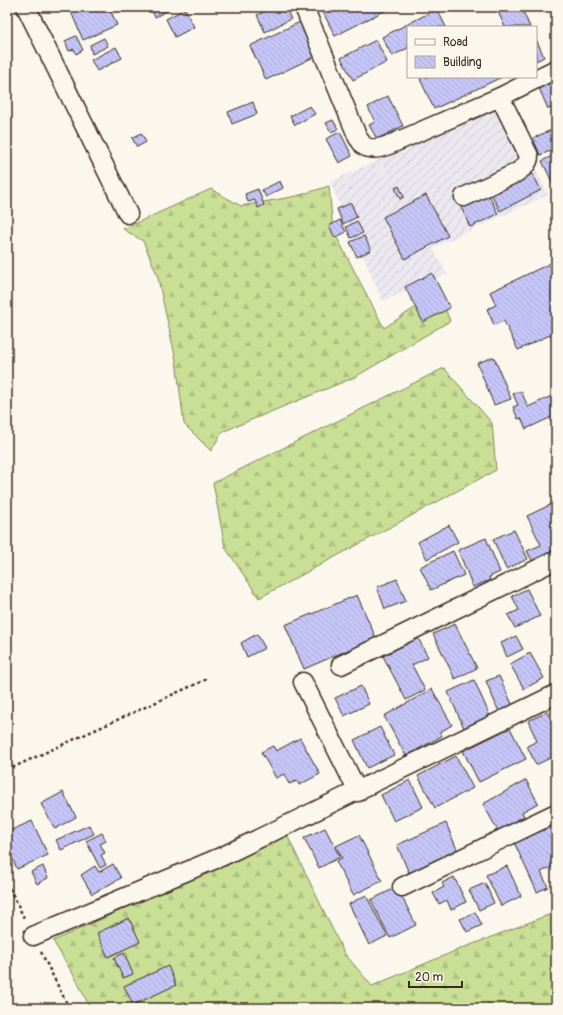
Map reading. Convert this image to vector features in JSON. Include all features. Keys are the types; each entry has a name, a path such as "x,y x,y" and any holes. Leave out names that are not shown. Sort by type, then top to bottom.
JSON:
{"street":[{"path":"26,7 128,214"},
{"path":"304,7 358,138 364,145 371,148 383,147 500,97 556,69"},
{"path":"464,197 516,173 522,169 529,159 529,156 500,97"},
{"path":"341,665 556,560"},
{"path":"303,682 358,792"},
{"path":"33,936 223,856 358,792 556,694"},
{"path":"402,887 556,813"}],"path":[{"path":"7,770 207,680"}],"shaded area":[{"path":"504,103 548,195 432,248 447,274 383,301 330,182"}],"green space":[{"path":"329,186 333,230 384,328 439,292 450,321 355,377 222,432 211,451 184,424 176,360 157,274 143,241 123,229 211,189 241,206 297,196"},
{"path":"444,368 492,423 496,470 259,598 225,547 213,483"},
{"path":"287,835 344,953 372,986 455,951 556,912 556,1008 90,1008 76,979 53,941"}],"building":[{"path":"69,7 109,7 117,25 83,40"},
{"path":"150,7 175,7 155,17"},
{"path":"274,7 285,7 291,19 265,32 257,15"},
{"path":"387,7 388,9 335,36 321,8"},
{"path":"508,7 521,7 530,26 505,26 498,12"},
{"path":"541,7 553,7 544,12"},
{"path":"185,9 194,27 175,37 166,19"},
{"path":"437,9 446,26 407,26 407,48 392,56 382,37"},
{"path":"300,22 316,56 266,80 250,46"},
{"path":"76,36 83,50 76,54 74,49 69,51 65,41"},
{"path":"104,38 108,46 92,54 90,45"},
{"path":"376,40 387,62 353,80 341,58"},
{"path":"537,41 544,57 537,60"},
{"path":"116,47 122,58 97,71 91,60"},
{"path":"422,78 500,78 434,109 420,79"},
{"path":"556,81 556,106 548,109 539,88"},
{"path":"388,96 403,126 377,139 369,125 375,122 368,107"},
{"path":"253,102 257,114 232,124 228,112"},
{"path":"310,106 315,114 295,125 290,116"},
{"path":"333,120 338,129 331,132 326,123"},
{"path":"556,128 556,149 540,155 533,138"},
{"path":"340,132 352,156 339,163 326,139"},
{"path":"141,133 146,142 137,147 132,138"},
{"path":"556,154 556,186 554,186 542,161"},
{"path":"530,169 541,190 500,211 489,189"},
{"path":"280,181 283,188 266,197 262,190"},
{"path":"399,186 404,197 400,199 395,188"},
{"path":"258,189 264,205 258,208 255,200 248,202 245,194"},
{"path":"488,193 498,214 470,227 460,205"},
{"path":"426,195 448,236 405,259 383,217"},
{"path":"351,203 357,217 343,224 337,209"},
{"path":"340,220 346,232 335,238 329,226"},
{"path":"357,221 363,233 351,238 346,227"},
{"path":"364,236 371,250 357,257 350,242"},
{"path":"553,262 556,268 556,332 518,350 504,321 494,325 487,309 496,305 490,292"},
{"path":"432,273 450,308 423,322 405,287"},
{"path":"494,357 511,399 494,405 477,363"},
{"path":"521,391 528,407 556,394 556,415 526,429 521,418 518,419 513,407 518,405 513,394"},
{"path":"554,503 556,506 556,555 535,566 527,551 541,545 527,516"},
{"path":"449,525 458,542 427,559 418,542"},
{"path":"514,530 528,559 506,569 493,539"},
{"path":"486,538 500,572 489,577 490,580 473,587 458,550"},
{"path":"453,551 464,575 431,590 420,567"},
{"path":"397,579 406,601 385,609 377,587"},
{"path":"527,589 540,616 515,628 508,615 519,610 512,596"},
{"path":"357,595 376,638 304,669 285,625"},
{"path":"455,624 477,668 455,679 433,634"},
{"path":"257,634 265,648 247,657 241,643"},
{"path":"516,636 523,649 507,657 501,643"},
{"path":"418,638 428,657 412,665 425,690 406,700 383,656"},
{"path":"530,653 544,678 524,689 510,664"},
{"path":"499,676 513,706 499,712 486,681"},
{"path":"474,680 490,716 464,728 448,692"},
{"path":"361,686 369,704 344,716 335,698"},
{"path":"432,689 452,725 440,732 442,736 406,756 384,716"},
{"path":"547,712 556,730 556,755 536,765 527,746 537,741 528,721"},
{"path":"380,727 394,755 367,768 354,740"},
{"path":"510,728 526,759 479,782 463,751"},
{"path":"300,738 320,774 299,785 297,781 289,784 284,774 276,778 261,752 273,746 276,751"},
{"path":"456,756 473,788 435,808 418,776"},
{"path":"410,780 423,807 394,821 381,795"},
{"path":"526,780 538,803 522,812 524,816 498,831 483,804"},
{"path":"63,792 76,817 55,829 41,804"},
{"path":"32,821 48,855 17,869 7,846 7,832"},
{"path":"551,822 556,834 556,865 541,872 548,887 537,892 513,840"},
{"path":"446,823 458,852 409,873 397,845"},
{"path":"89,825 94,834 61,850 56,840"},
{"path":"325,828 340,857 319,868 304,838"},
{"path":"102,833 106,841 100,844 105,853 101,855 106,865 100,868 86,841"},
{"path":"359,835 382,881 353,895 336,861 342,858 336,846"},
{"path":"113,864 121,878 92,894 81,875 95,866 99,872"},
{"path":"43,866 48,878 37,884 31,872"},
{"path":"507,866 521,896 501,906 486,875"},
{"path":"454,877 466,902 451,910 447,900 439,904 433,893 444,887 442,883"},
{"path":"485,883 494,903 479,910 469,890"},
{"path":"397,887 416,925 390,938 371,900"},
{"path":"366,895 387,936 369,945 349,904"},
{"path":"475,912 482,925 467,932 460,919"},
{"path":"129,918 140,942 108,957 97,933"},
{"path":"124,953 133,974 123,978 114,958"},
{"path":"168,966 176,985 133,1005 124,986"}]}
